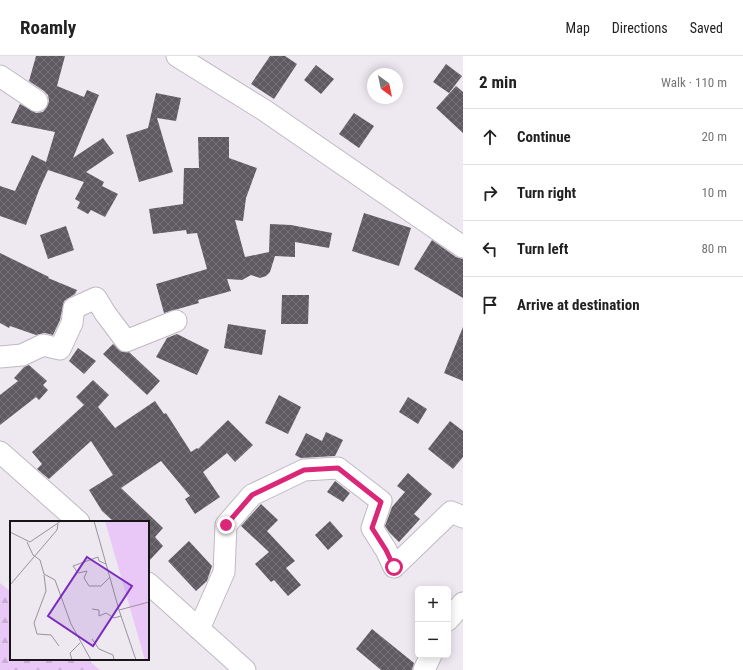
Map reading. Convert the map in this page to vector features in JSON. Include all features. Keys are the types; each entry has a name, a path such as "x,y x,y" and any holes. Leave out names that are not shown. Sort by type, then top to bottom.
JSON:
{"street":[{"path":"177,56 264,110 463,247"},
{"path":"0,76 37,101"},
{"path":"0,357 22,355 43,345 60,349 72,324 74,308 96,298 105,313 126,341 176,320"},
{"path":"0,452 78,521"},
{"path":"199,629 224,572 226,525 252,495 304,470 338,468 381,502 372,528 386,550 394,567 450,512 463,517"},
{"path":"149,584 245,670"},
{"path":"451,617 463,603"},
{"path":"424,670 430,658"}],"green space":[{"path":"0,583 10,591 10,660 88,660 100,670 0,670"}],"building":[{"path":"36,56 65,56 57,86 84,97 87,90 99,95 73,158 103,138 114,153 86,172 104,182 102,186 118,194 105,217 91,210 88,214 77,208 80,202 75,199 84,182 48,170 26,225 0,216 0,186 15,191 32,155 46,162 55,132 11,123 20,104 36,113 43,112 47,107 49,101 48,95 29,81"},
{"path":"270,56 285,56 297,64 274,99 251,84"},
{"path":"446,64 462,76 449,93 433,82"},
{"path":"316,65 334,79 321,94 304,80"},
{"path":"456,86 463,92 463,133 436,108"},
{"path":"156,93 181,98 176,121 157,118 173,172 139,182 126,135 148,128"},
{"path":"354,113 374,126 359,148 339,134"},
{"path":"198,137 229,137 229,158 257,168 246,198 243,221 235,220 245,257 269,252 270,224 291,225 332,233 329,248 295,242 295,257 275,256 270,272 266,276 260,278 251,275 242,280 227,279 231,291 198,300 199,303 164,313 156,284 207,269 197,233 187,234 186,230 153,234 149,209 183,204 184,168 199,168"},
{"path":"364,213 411,228 399,266 352,251"},
{"path":"66,226 74,250 48,259 40,235"},
{"path":"432,240 456,257 463,259 463,298 414,269"},
{"path":"0,253 49,277 48,278 77,290 75,294 64,301 60,320 53,335 45,333 36,335 10,326 9,328 0,323"},
{"path":"282,295 309,295 308,324 281,324"},
{"path":"228,324 266,330 262,355 224,348"},
{"path":"463,327 463,381 444,373"},
{"path":"177,334 209,350 197,375 156,357 167,338"},
{"path":"113,344 122,352 129,352 160,381 147,395 103,354"},
{"path":"78,348 96,361 84,374 69,361"},
{"path":"29,365 47,381 43,385 48,390 39,400 36,397 0,425 0,395 18,381 14,378 24,367"},
{"path":"93,380 109,395 98,407 115,428 155,401 164,414 166,413 191,452 197,448 198,449 228,420 253,445 235,462 227,453 203,472 220,497 195,514 185,499 190,496 161,461 121,488 163,528 155,537 163,546 149,561 149,521 113,521 102,511 89,490 113,475 91,441 49,479 37,469 42,464 32,452 84,405 76,397"},
{"path":"279,395 301,407 288,434 265,423"},
{"path":"408,397 427,409 418,424 399,412"},
{"path":"450,421 463,431 463,457 453,469 428,449"},
{"path":"326,432 343,440 335,456 301,458 295,455 306,433 322,441"},
{"path":"408,473 432,494 414,514 420,519 399,542 385,526 392,507 405,492 397,486"},
{"path":"335,481 350,493 343,502 327,492"},
{"path":"261,504 278,520 267,531 295,561 286,568 301,585 288,596 274,580 271,582 255,564 269,552 241,526"},
{"path":"330,521 343,536 328,550 315,535"},
{"path":"189,541 212,566 207,581 196,591 168,561"},
{"path":"372,629 414,663 412,670 381,670 356,649"}],"route":[{"path":"226,525 252,495 304,470 338,468 381,502 372,528 386,550 394,567"}]}
